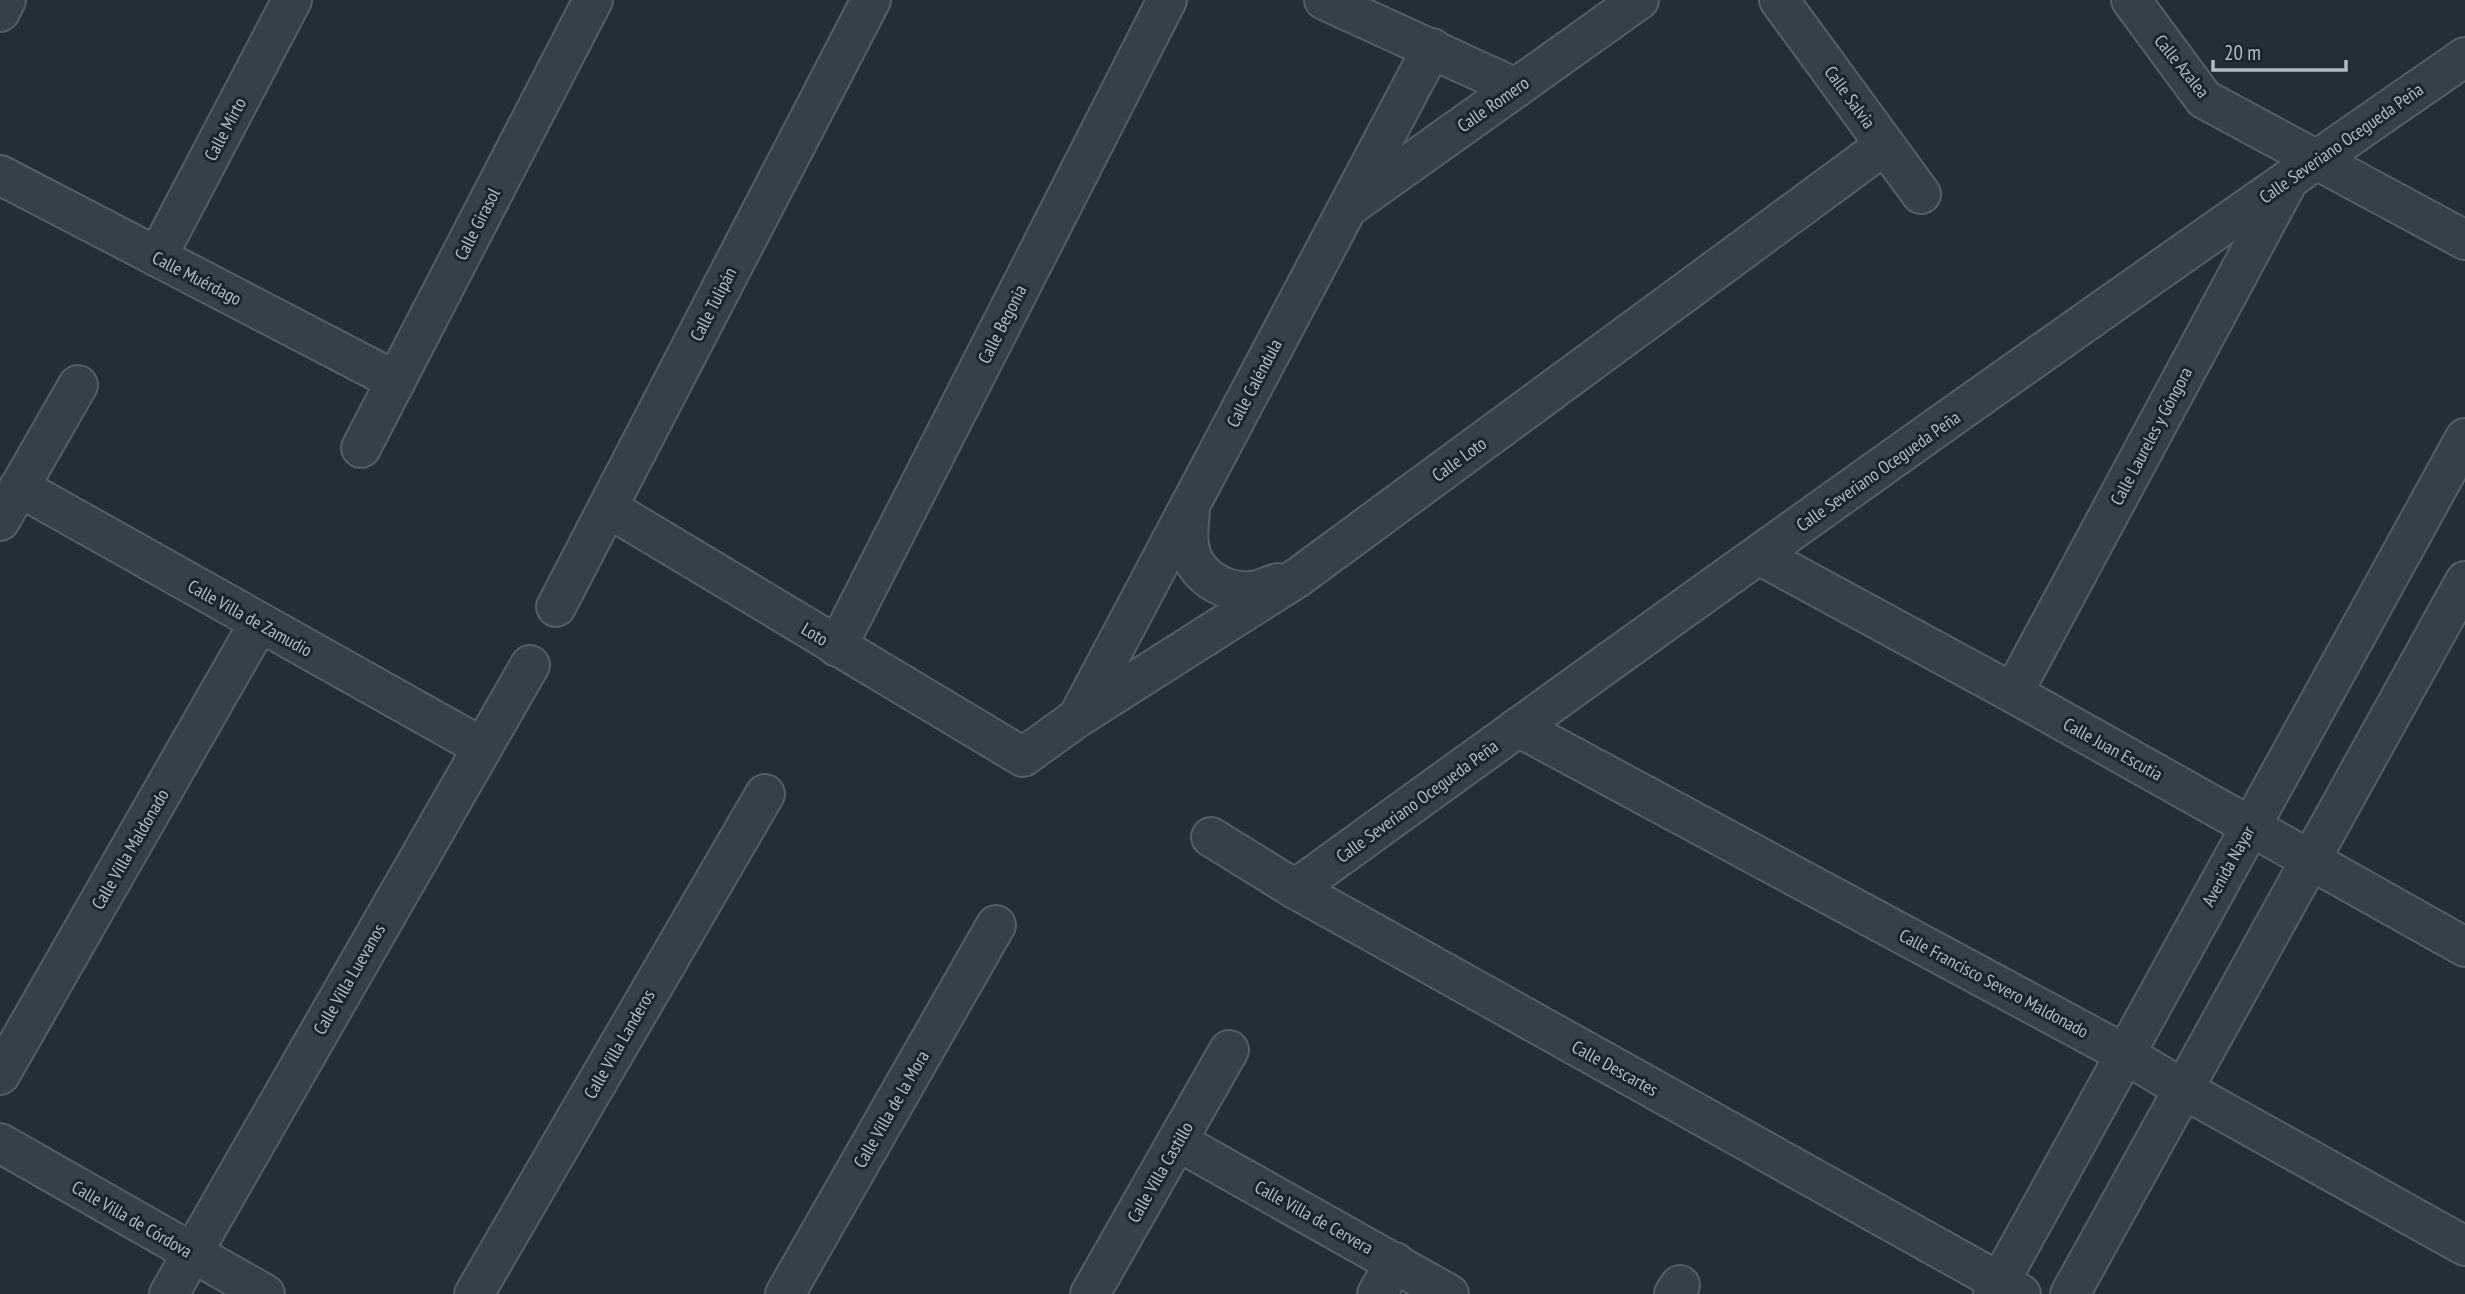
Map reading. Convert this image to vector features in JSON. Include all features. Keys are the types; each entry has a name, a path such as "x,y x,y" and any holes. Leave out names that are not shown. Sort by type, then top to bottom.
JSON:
{"street":[{"path":"0,12 6,0"},
{"name":"Calle Mirto","path":"157,257 292,0"},
{"name":"Calle Girasol","path":"361,448 593,0"},
{"name":"Calle Tulipán","path":"556,607 871,0"},
{"name":"Calle Begonia","path":"837,647 1167,0"},
{"path":"1324,0 1516,88"},
{"name":"Calle Romero","path":"1346,208 1639,0"},
{"name":"Calle Salvia","path":"1779,0 1921,194"},
{"name":"Calle Azalea","path":"2131,0 2204,99 2304,169 2465,240"},
{"name":"Calle Caléndula","path":"1077,718 1432,48"},
{"name":"Calle Severiano Ocegueda Peña","path":"1295,890 1759,555 2465,57"},
{"name":"Calle Loto","path":"1023,757 1077,718 1297,578 1885,145"},
{"name":"Calle Laureles y Góngora","path":"2013,694 2304,169"},
{"name":"Calle Muérdago","path":"0,175 396,381"},
{"path":"0,521 78,384"},
{"name":"Avenida Nayar","path":"2005,1290 2125,1054 2465,438"},
{"name":"Calle Villa de Zamudio","path":"19,487 482,747"},
{"path":"1190,504 1189,544 1192,559 1202,573 1216,584 1236,592 1255,591 1297,578"},
{"name":"Loto","path":"608,508 1023,757"},
{"name":"Calle Juan Escutia","path":"1759,555 2465,947"},
{"path":"2070,1294 2465,581"},
{"name":"Calle Villa Maldonado","path":"0,1075 259,623"},
{"name":"Calle Villa Luevanos","path":"169,1294 530,665"},
{"name":"Calle Francisco Severo Maldonado","path":"1518,727 2125,1054 2465,1246"},
{"name":"Calle Villa Landeros","path":"474,1294 765,794"},
{"name":"Calle Descartes","path":"1211,836 1295,890 2005,1290"},
{"name":"Calle Villa de la Mora","path":"785,1294 996,925"},
{"name":"Calle Villa Castillo","path":"1090,1294 1229,1050"},
{"name":"Calle Villa de Cervera","path":"1177,1141 1386,1278 1449,1294"},
{"name":"Calle Villa de Córdova","path":"0,1143 265,1294"}]}
